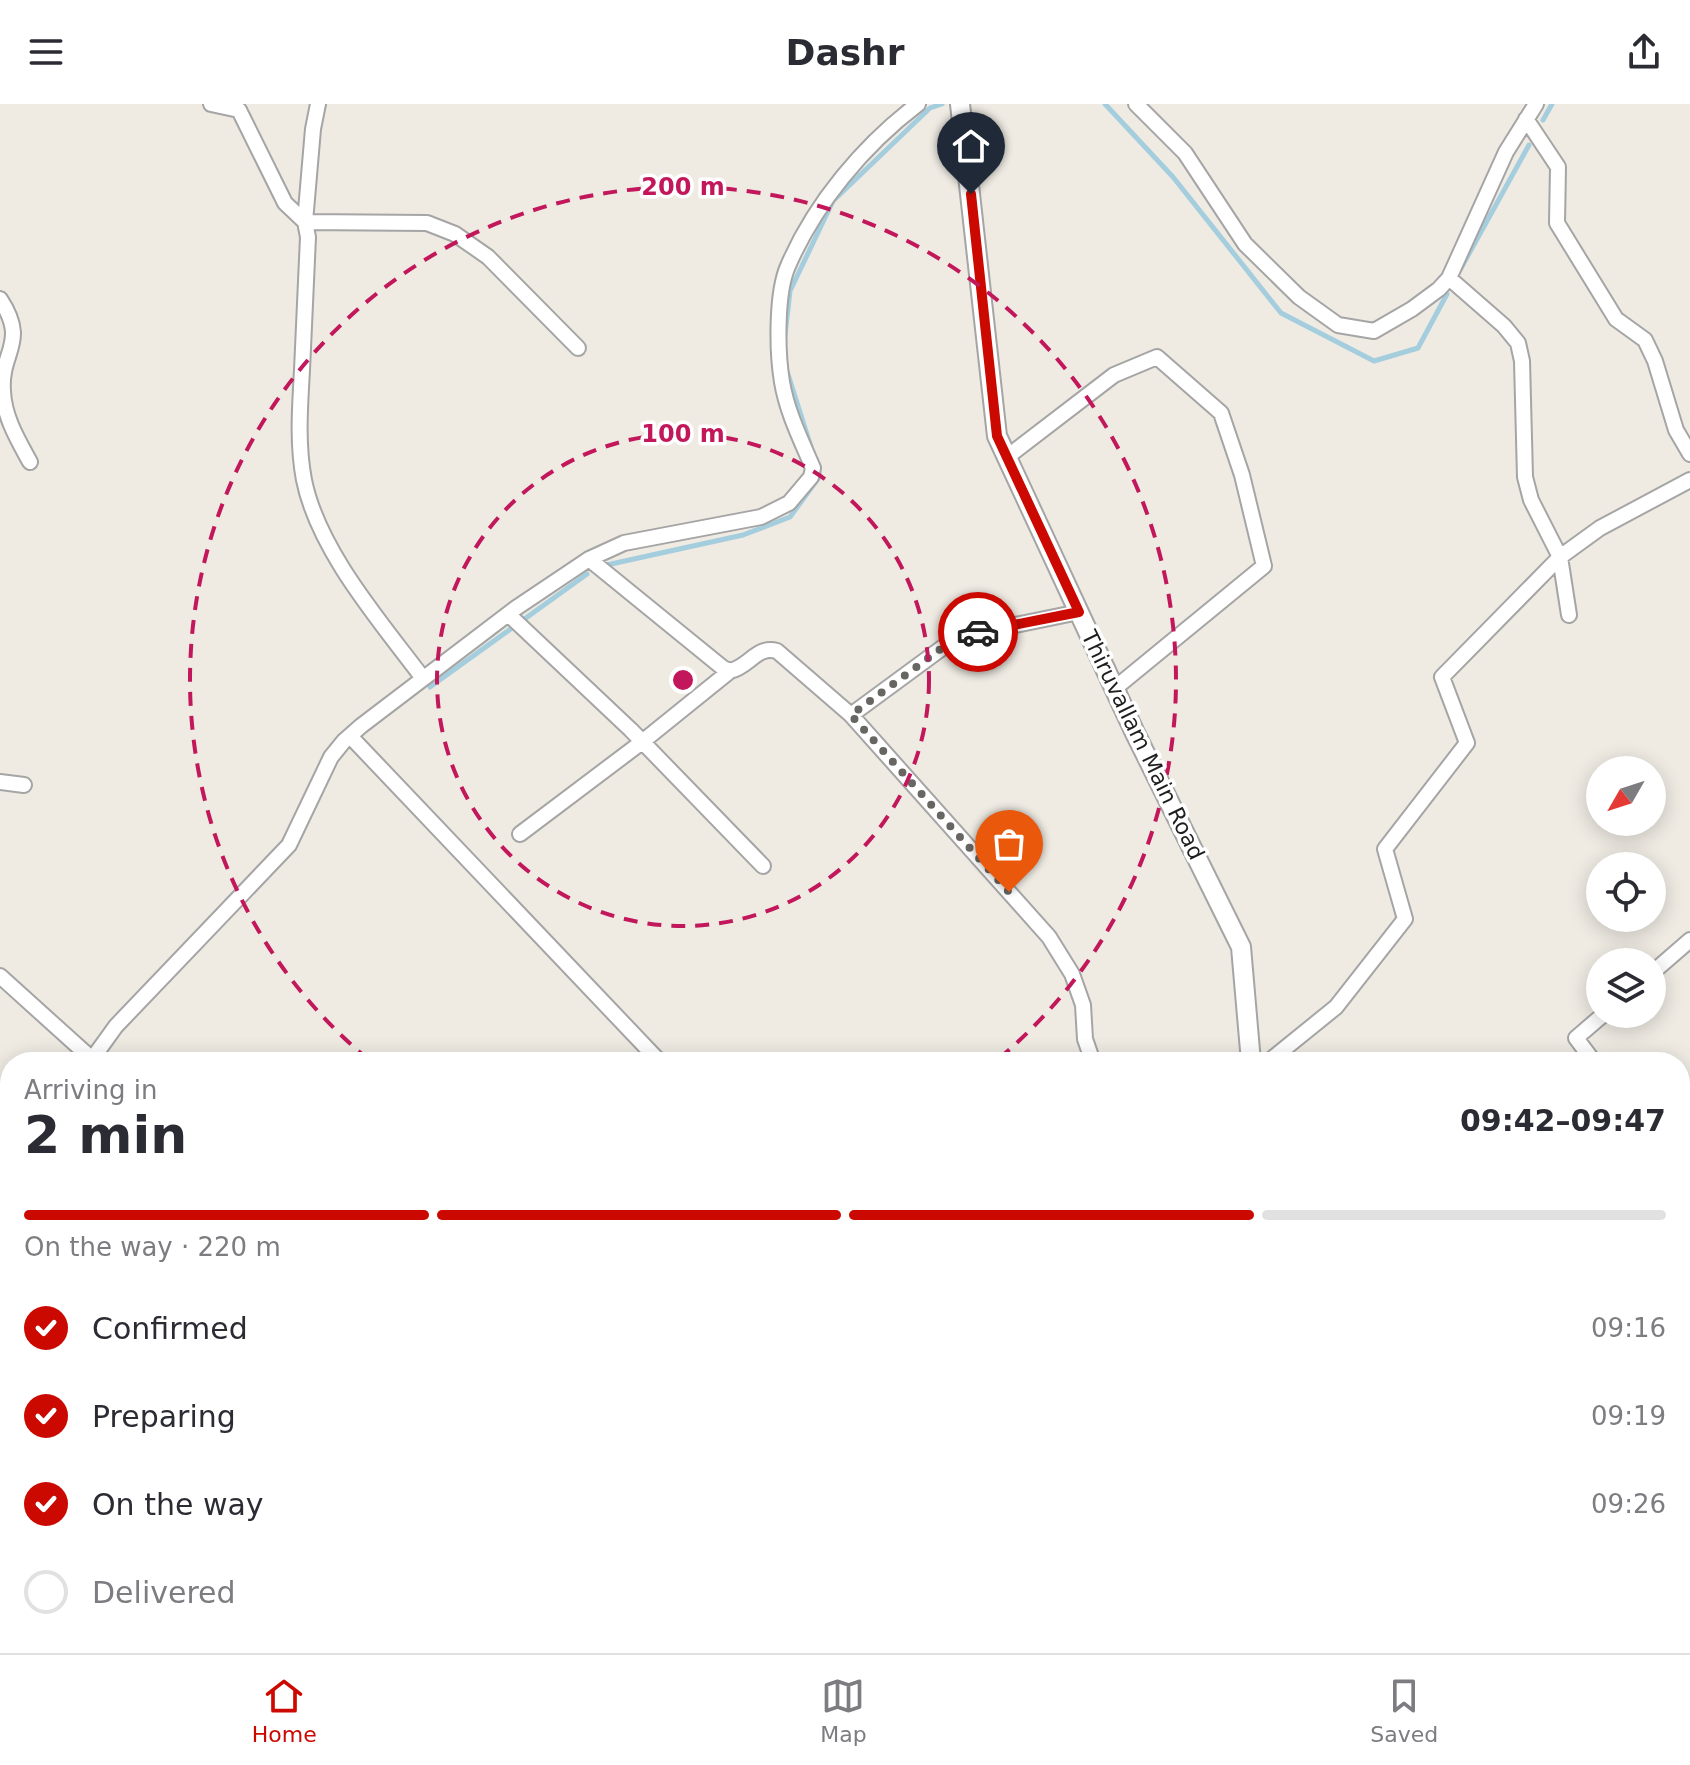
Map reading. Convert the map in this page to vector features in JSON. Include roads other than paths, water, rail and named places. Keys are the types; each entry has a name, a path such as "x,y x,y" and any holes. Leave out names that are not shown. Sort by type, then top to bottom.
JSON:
{"street":[{"path":"211,104 239,110 285,203 305,222 427,223 455,234 488,257 578,348"},
{"path":"318,104 305,222 308,237 299,441 305,482 317,518 336,555 371,610 422,677"},
{"path":"97,1052 116,1026 289,845 331,757 350,736 422,677 589,559 624,543 761,517 789,503 811,477 813,468 789,413 782,383 780,322 787,268 825,200 860,159 918,104"},
{"name":"Thiruvallam Main Road","path":"960,104 997,436 1114,689 1241,947 1250,1052"},
{"path":"1136,104 1185,153 1245,244 1299,297 1338,325 1374,331 1412,309 1449,278 1494,177 1536,104"},
{"path":"1526,119 1558,167 1557,223 1616,319 1645,340 1655,361 1676,430 1690,454"},
{"path":"1449,278 1504,326 1518,343 1522,361 1525,477 1531,500 1560,557 1569,615"},
{"path":"0,299 14,326 12,348 3,377 5,406 12,429 30,462"},
{"path":"1007,457 1114,375 1157,357 1221,413 1242,475 1264,566 1114,689"},
{"path":"1280,1052 1336,1007 1405,919 1385,849 1467,743 1442,677 1560,557 1600,528 1690,480"},
{"path":"589,559 730,671"},
{"path":"851,715 957,637 1079,612"},
{"path":"508,614 642,742 763,866"},
{"path":"520,834 730,671 738,669 760,651 769,648 777,651 851,715 1049,937 1072,974 1083,1005 1085,1039 1090,1052"},
{"path":"350,736 650,1052"},
{"path":"0,782 24,785"},
{"path":"1666,961 1690,940"},
{"path":"0,976 82,1052"},
{"path":"1586,1052 1576,1038 1588,1028"}],"waterway":[{"path":"785,335 790,291 833,201 930,108 942,104"},
{"path":"1105,104 1173,177 1281,313 1374,361 1418,348 1447,294"},
{"path":"1543,120 1552,104"},
{"path":"1460,270 1529,145"},
{"path":"786,368 811,447"},
{"path":"602,566 743,535 790,517 820,476 817,468"},
{"path":"430,687 587,574"}]}
